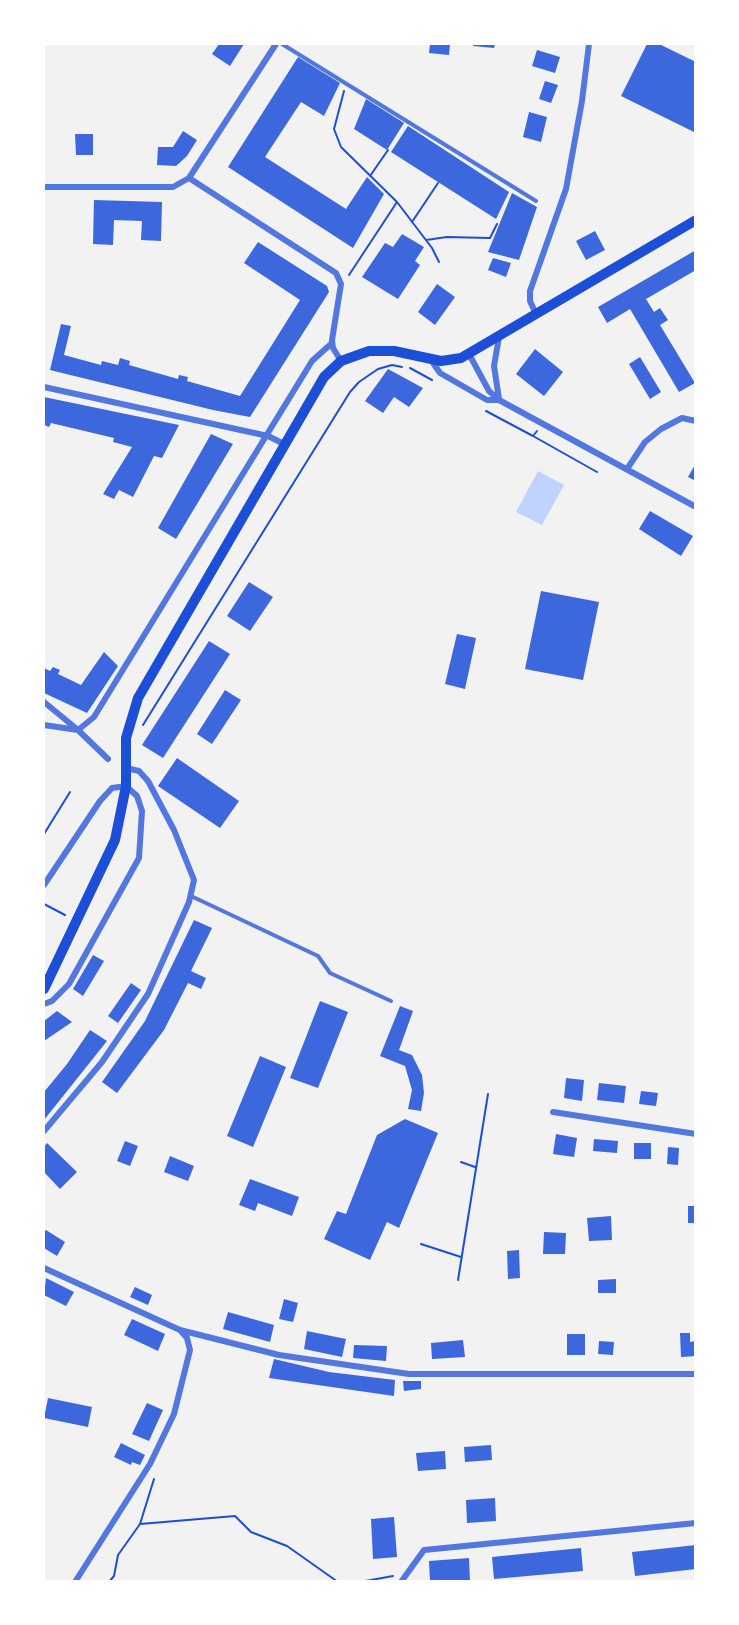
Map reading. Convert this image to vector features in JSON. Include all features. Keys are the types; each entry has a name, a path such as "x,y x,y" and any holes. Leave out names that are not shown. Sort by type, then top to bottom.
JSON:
{"main road":[{"path":"44,989 115,840 126,786 126,738 138,698 324,377 341,361 359,354 381,350 407,353 430,360 452,360 469,354 696,220"}],"street":[{"path":"44,187 173,187 189,178 276,44"},
{"path":"537,315 530,301 530,291 561,207 582,101 589,44"},
{"path":"189,178 336,273 341,284 332,343 341,361"},
{"path":"499,337 494,366 499,400"},
{"path":"44,725 78,730 94,717 312,361 332,343"},
{"path":"469,354 489,391 499,400 696,507"},
{"path":"430,360 447,377 487,400 499,400"},
{"path":"44,387 268,436 284,444"},
{"path":"627,469 645,442 661,429 682,418 696,421"},
{"path":"44,702 108,759"},
{"path":"44,1131 102,1062 148,994 191,896 194,880 158,799 139,771 126,768"},
{"path":"44,885 100,801 112,788 126,786 141,802 139,858 69,984 52,1001 44,1004"},
{"path":"554,1112 696,1134"},
{"path":"44,1268 180,1330 279,1355 409,1374 696,1374"},
{"path":"75,1581 150,1464 174,1414 190,1350 187,1338 180,1330"},
{"path":"401,1581 424,1550 696,1523"}],"lane":[{"path":"282,44 536,201"},
{"path":"191,896 318,956 330,973 391,1001"}],"path":[{"path":"346,82 334,129 341,147 397,202 426,240 439,262"},
{"path":"370,176 388,150"},
{"path":"412,222 438,183"},
{"path":"353,269 397,202"},
{"path":"426,240 447,237 490,238 497,224"},
{"path":"143,726 354,387 378,369 392,365 410,368 441,386"},
{"path":"482,408 597,472"},
{"path":"533,436 541,423"},
{"path":"44,834 70,792"},
{"path":"44,904 63,914"},
{"path":"458,1280 488,1095"},
{"path":"461,1162 476,1168"},
{"path":"420,1244 462,1257"},
{"path":"109,1581 114,1576 118,1555 140,1524 157,1469"},
{"path":"140,1524 235,1516 251,1532 287,1546 338,1581"},
{"path":"360,1581 407,1574"},
{"path":"172,1581 178,1581"}],"water":[{"path":"538,471 564,485 542,525 516,512"}],"building":[{"path":"219,44 244,44 230,66 212,54"},
{"path":"430,44 450,44 449,55 429,53"},
{"path":"473,44 495,44 494,48 473,46"},
{"path":"647,44 659,44 696,62 696,133 621,96"},
{"path":"537,50 560,57 555,73 532,66"},
{"path":"298,57 340,83 324,116 301,102 265,157 346,209 367,177 384,194 353,248 228,167"},
{"path":"545,81 558,85 551,103 539,99"},
{"path":"366,99 404,123 387,150 354,129"},
{"path":"529,112 547,117 541,142 523,137"},
{"path":"408,126 509,192 496,219 391,152"},
{"path":"183,131 197,140 187,156 176,166 157,165 158,147 173,147"},
{"path":"75,134 93,134 93,155 76,155"},
{"path":"512,193 537,207 519,260 488,252"},
{"path":"94,200 162,202 161,241 141,240 142,221 114,220 113,245 93,244"},
{"path":"595,231 605,250 586,260 576,241"},
{"path":"402,234 424,247 415,261 420,265 398,299 362,277 385,243 393,247"},
{"path":"258,242 327,286 329,292 250,417 50,370 61,324 71,326 64,355 101,365 102,361 118,365 120,358 130,361 129,365 178,379 179,375 188,377 187,381 240,396 300,300 244,263"},
{"path":"696,250 696,270 646,299 654,312 660,308 668,320 660,325 695,383 679,392 630,309 607,323 598,307"},
{"path":"493,258 511,263 506,277 488,270"},
{"path":"437,284 455,297 435,325 418,312"},
{"path":"535,349 563,372 544,396 516,374"},
{"path":"640,357 661,392 650,399 629,364"},
{"path":"388,369 423,388 409,407 394,397 383,413 365,401"},
{"path":"44,397 179,425 162,458 154,456 133,497 119,490 114,499 103,494 132,447 113,442 114,438 51,423 49,427 44,425"},
{"path":"211,434 233,444 176,539 158,528"},
{"path":"696,463 696,481 688,477"},
{"path":"650,511 693,536 681,556 639,529"},
{"path":"249,582 273,597 250,631 227,616"},
{"path":"541,591 599,602 583,680 525,669"},
{"path":"457,634 476,638 465,689 445,684"},
{"path":"209,641 230,654 163,758 142,745"},
{"path":"104,652 118,666 87,713 44,693 44,668 50,671 53,667 60,670 58,674 81,685"},
{"path":"225,690 241,700 212,744 197,734"},
{"path":"177,758 239,801 220,828 158,786"},
{"path":"194,920 212,928 191,971 206,978 201,989 188,983 164,1030 117,1093 102,1082 145,1021"},
{"path":"93,955 104,961 83,996 73,989"},
{"path":"131,983 141,990 118,1023 108,1016"},
{"path":"320,1001 348,1012 318,1088 290,1078"},
{"path":"400,1006 413,1011 399,1050 412,1055 422,1075 424,1093 421,1111 408,1109 412,1090 405,1066 380,1056"},
{"path":"57,1011 72,1022 44,1041 44,1021"},
{"path":"90,1030 107,1041 44,1120 44,1092"},
{"path":"260,1056 286,1067 253,1147 227,1136"},
{"path":"566,1078 584,1080 582,1101 564,1098"},
{"path":"599,1083 626,1086 624,1103 597,1100"},
{"path":"641,1091 658,1093 656,1106 639,1104"},
{"path":"405,1119 438,1133 399,1228 387,1222 370,1260 324,1239 337,1211 346,1214 377,1135"},
{"path":"556,1134 577,1138 574,1157 553,1154"},
{"path":"594,1139 618,1141 617,1153 593,1151"},
{"path":"125,1141 138,1146 130,1166 117,1161"},
{"path":"47,1143 77,1172 60,1189 44,1172 44,1147"},
{"path":"634,1143 651,1143 651,1159 634,1159"},
{"path":"668,1147 679,1148 678,1165 667,1164"},
{"path":"170,1156 194,1166 188,1181 164,1172"},
{"path":"250,1179 299,1197 292,1216 258,1203 255,1211 239,1205"},
{"path":"688,1206 696,1206 696,1223 688,1223"},
{"path":"611,1216 612,1240 589,1241 587,1218"},
{"path":"46,1230 65,1242 57,1256 44,1248"},
{"path":"544,1232 566,1233 565,1254 543,1254"},
{"path":"519,1250 520,1278 508,1279 507,1251"},
{"path":"46,1278 74,1292 66,1306 44,1295"},
{"path":"616,1279 616,1293 598,1293 598,1280"},
{"path":"135,1287 152,1295 148,1305 130,1297"},
{"path":"284,1299 298,1303 293,1322 279,1319"},
{"path":"228,1312 274,1325 270,1342 223,1329"},
{"path":"132,1319 165,1334 158,1351 124,1335"},
{"path":"307,1331 346,1339 342,1357 304,1349"},
{"path":"680,1333 690,1333 690,1342 696,1341 696,1356 681,1357"},
{"path":"567,1334 585,1334 585,1355 567,1355"},
{"path":"463,1340 465,1357 432,1359 431,1343"},
{"path":"599,1341 614,1342 613,1355 598,1354"},
{"path":"354,1345 387,1346 386,1361 353,1358"},
{"path":"274,1359 329,1372 395,1380 394,1396 269,1378"},
{"path":"403,1381 421,1381 421,1389 404,1391"},
{"path":"48,1398 92,1407 88,1427 44,1418"},
{"path":"147,1403 163,1410 149,1441 132,1434"},
{"path":"121,1443 145,1455 140,1465 132,1462 131,1465 114,1457"},
{"path":"491,1445 492,1460 465,1462 464,1447"},
{"path":"445,1451 446,1469 418,1471 416,1453"},
{"path":"495,1498 496,1521 467,1523 466,1500"},
{"path":"394,1517 397,1557 373,1559 371,1519"},
{"path":"696,1545 696,1569 635,1576 632,1552"},
{"path":"581,1548 583,1571 494,1579 492,1557"},
{"path":"469,1558 470,1581 430,1581 429,1561"}]}
